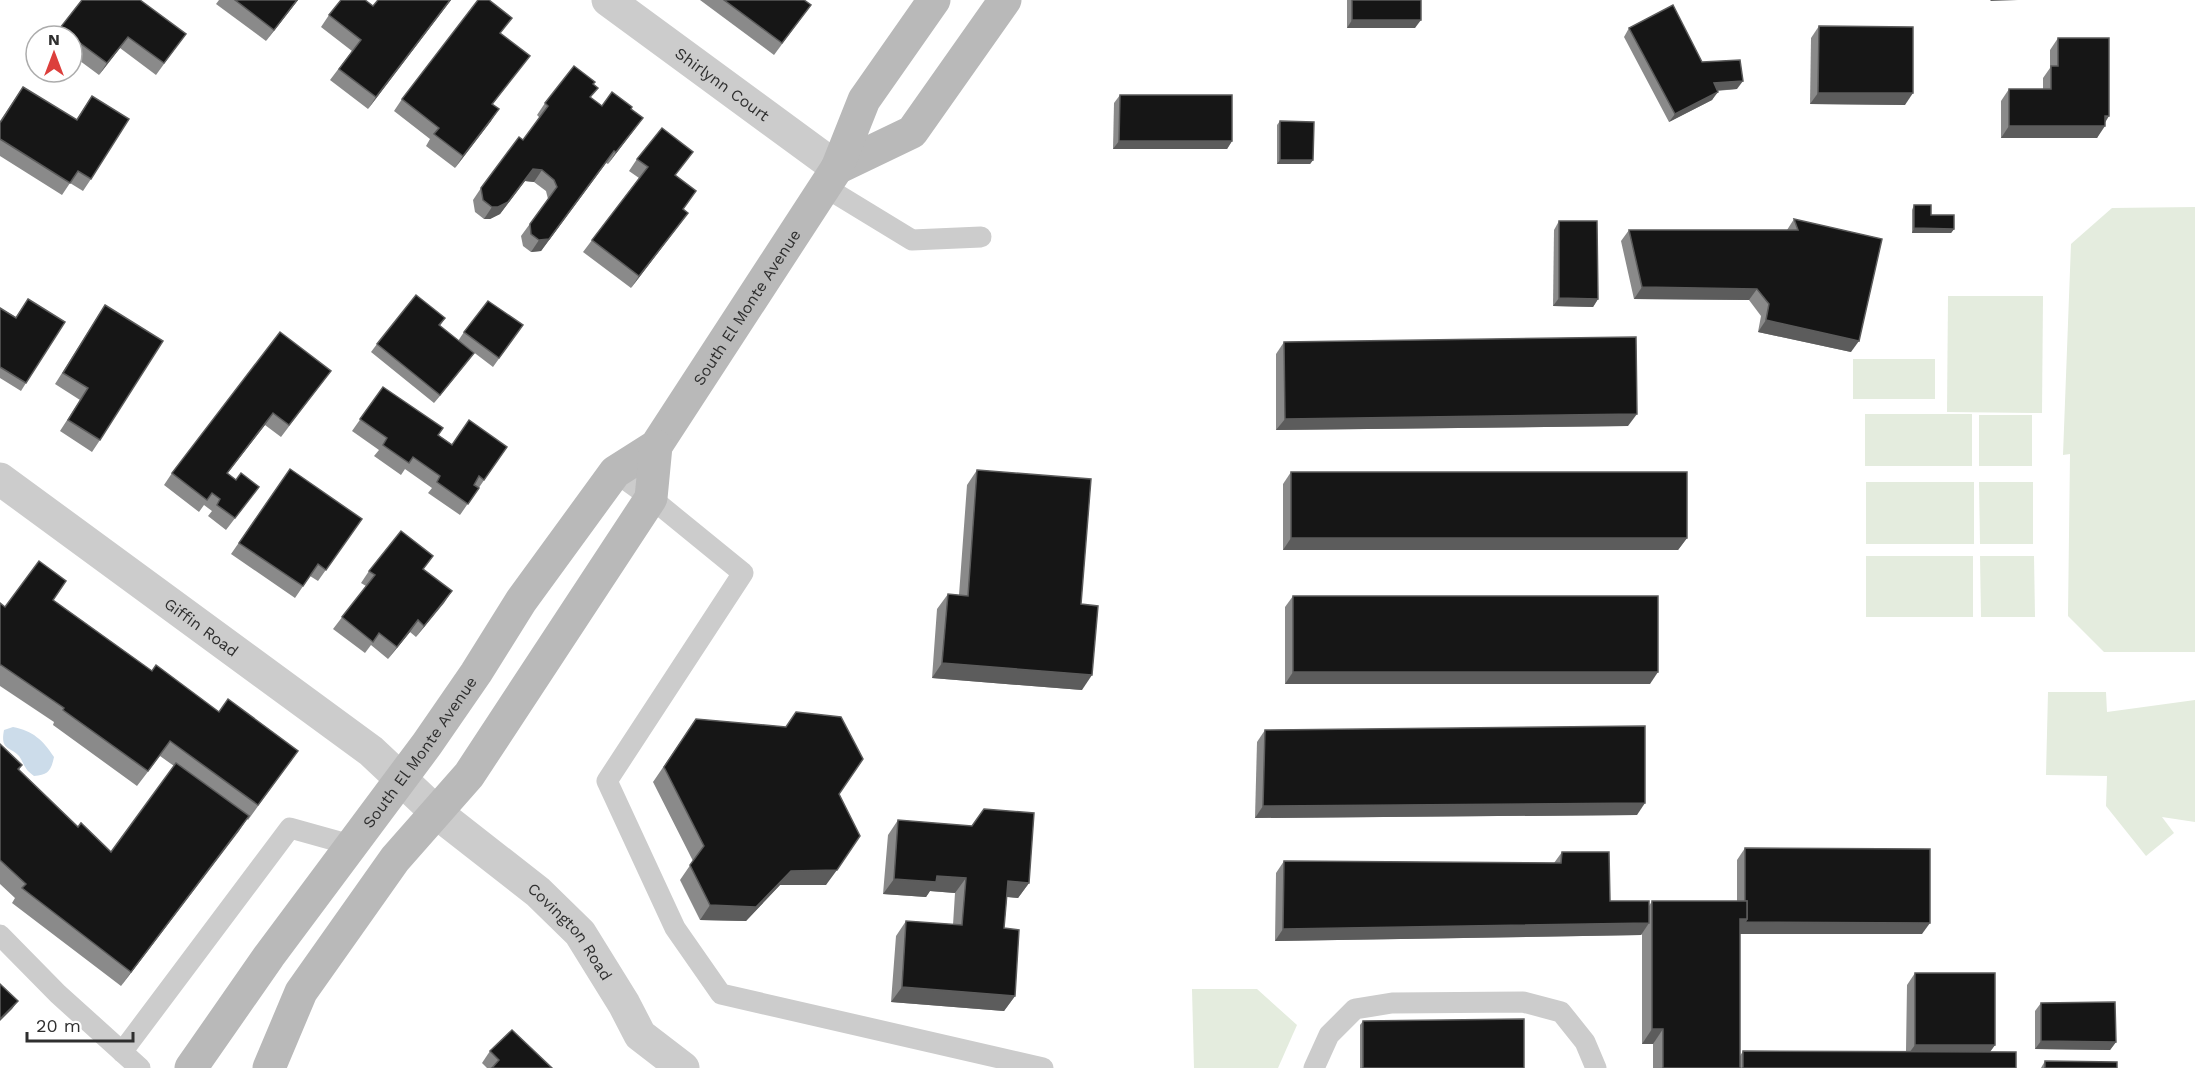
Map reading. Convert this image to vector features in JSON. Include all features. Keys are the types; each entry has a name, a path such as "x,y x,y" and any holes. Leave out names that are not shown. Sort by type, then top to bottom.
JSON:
{"main road":[{"name":"South El Monte Avenue","path":"190,1068 269,956 400,780 476,673 521,602 615,472 656,446 831,177 864,100 934,0"},
{"path":"831,177 912,132 1005,0"},
{"name":"South El Monte Avenue","path":"269,1068 301,992 394,860 469,775 651,498 656,446"}],"street":[{"name":"Shirlynn Court","path":"608,0 831,177"},
{"name":"Giffin Road","path":"0,479 370,751 437,813"},
{"name":"Covington Road","path":"437,813 538,892 580,933 624,1004 640,1035 684,1068"},
{"path":"640,1035 642,1068"}],"lane":[{"path":"831,177 912,240 981,237"},
{"path":"615,472 651,498 743,573 607,781 675,928 721,994 1043,1068"},
{"path":"122,1052 290,828 351,845"},
{"path":"0,935 58,994 140,1068"},
{"path":"1314,1068 1329,1035 1355,1009 1392,1003 1523,1002 1561,1012 1585,1042 1596,1068"}],"shaded area":[{"path":"2195,207 2195,652 2104,652 2068,616 2070,454 2063,455 2071,244 2112,208"},
{"path":"1948,296 2043,296 2042,413 1947,412"},
{"path":"1853,359 1935,359 1935,399 1853,399"},
{"path":"1865,414 1972,414 1972,466 1865,466"},
{"path":"1979,415 2032,415 2032,466 1979,466"},
{"path":"1866,482 1974,482 1974,544 1866,544"},
{"path":"1979,482 2033,482 2033,544 1980,544"},
{"path":"1866,556 1973,556 1973,617 1866,617"},
{"path":"1980,556 2034,556 2035,617 1981,617"},
{"path":"2048,692 2106,692 2107,712 2195,700 2195,822 2162,817 2174,833 2146,856 2106,806 2107,776 2046,775"},
{"path":"1192,989 1257,989 1297,1025 1278,1068 1194,1068"}],"water":[{"path":"13,727 32,734 50,751 54,757 52,766 46,773 34,776 26,769 19,756 5,745 4,730"}],"building":[{"path":"82,0 140,0 186,34 164,63 128,37 107,63 84,46 84,24 63,24"},
{"path":"235,0 297,0 274,30"},
{"path":"341,0 365,0 373,6 378,0 450,0 376,97 339,69 361,40 329,15"},
{"path":"478,0 489,0 512,18 500,33 530,56 492,104 499,109 463,156 434,134 439,128 402,99"},
{"path":"724,0 804,0 811,5 782,43"},
{"path":"1352,0 1421,0 1421,20 1352,20"},
{"path":"1673,5 1702,62 1740,60 1743,81 1714,83 1718,92 1675,114 1629,28"},
{"path":"1819,26 1913,27 1913,93 1818,93"},
{"path":"2058,38 2109,38 2109,116 2105,116 2105,126 2009,126 2009,89 2051,89 2051,66 2058,66"},
{"path":"574,66 595,82 593,84 598,88 590,97 602,106 612,92 643,118 616,152 614,151 549,239 539,240 531,234 530,224 557,187 554,180 542,170 533,169 508,202 498,207 492,207 483,200 481,188 519,137 523,140 548,106 545,103"},
{"path":"23,87 77,120 92,96 129,119 91,179 78,171 70,183 0,139 0,123"},
{"path":"1120,95 1232,95 1232,141 1119,141"},
{"path":"1280,121 1314,122 1313,160 1280,160"},
{"path":"662,128 693,152 675,175 696,191 683,209 688,213 639,276 592,240 648,167 637,159"},
{"path":"1914,205 1931,205 1931,215 1954,215 1954,229 1914,228"},
{"path":"1794,219 1882,239 1859,341 1766,320 1769,304 1757,289 1642,287 1629,230 1798,230"},
{"path":"1559,221 1597,221 1598,299 1559,298"},
{"path":"416,295 445,318 439,325 474,353 440,395 377,344"},
{"path":"28,299 65,322 26,383 0,367 0,308 16,318"},
{"path":"488,301 523,325 499,358 464,332"},
{"path":"105,305 163,341 100,440 68,420 88,388 63,373"},
{"path":"280,332 331,371 289,425 273,413 227,473 236,480 241,473 259,487 235,518 217,505 220,499 212,493 207,500 172,473"},
{"path":"1636,337 1637,414 1285,419 1284,342"},
{"path":"383,387 443,428 438,435 452,445 469,420 507,447 484,480 479,476 474,485 479,488 468,504 437,482 440,476 413,457 409,463 383,445 387,438 360,419"},
{"path":"290,469 362,519 326,570 318,564 303,586 239,543"},
{"path":"977,470 1091,479 1081,604 1098,606 1092,675 942,663 948,594 968,596"},
{"path":"1291,472 1687,472 1687,538 1291,538"},
{"path":"401,531 433,556 423,569 452,591 424,626 418,620 397,647 379,633 373,642 342,617 375,575 369,571"},
{"path":"39,561 66,581 53,600 152,671 156,665 219,712 228,699 298,751 258,805 170,741 148,771 63,710 64,708 0,665 0,603 5,607"},
{"path":"1293,596 1658,596 1658,672 1293,672"},
{"path":"796,712 841,717 863,759 839,794 860,836 837,870 791,871 756,907 710,905 690,865 704,846 664,767 696,719 786,727"},
{"path":"1645,726 1645,803 1263,806 1265,730"},
{"path":"0,744 22,765 18,769 78,827 81,823 111,852 176,763 249,816 131,972 22,888 26,884 0,860"},
{"path":"984,809 1034,813 1029,883 1008,881 1004,928 1019,930 1015,996 902,987 906,921 962,925 966,878 937,876 936,882 894,879 898,820 972,826"},
{"path":"1745,848 1930,849 1930,923 1745,922 1747,901 1745,901"},
{"path":"1562,852 1609,852 1610,901 1649,901 1649,923 1283,929 1284,861 1561,863"},
{"path":"1652,901 1747,901 1747,919 1740,919 1740,1068 1663,1068 1663,1029 1652,1029"},
{"path":"1915,973 1995,973 1995,1045 1915,1045"},
{"path":"0,984 18,1001 0,1019"},
{"path":"2115,1002 2116,1042 2041,1041 2041,1003"},
{"path":"1524,1019 1524,1068 1363,1068 1363,1021"},
{"path":"512,1030 552,1068 492,1068 499,1060 490,1051"},
{"path":"1743,1051 2016,1052 2016,1068 1743,1068"},
{"path":"2045,1061 2117,1062 2117,1068 2045,1068"}]}
